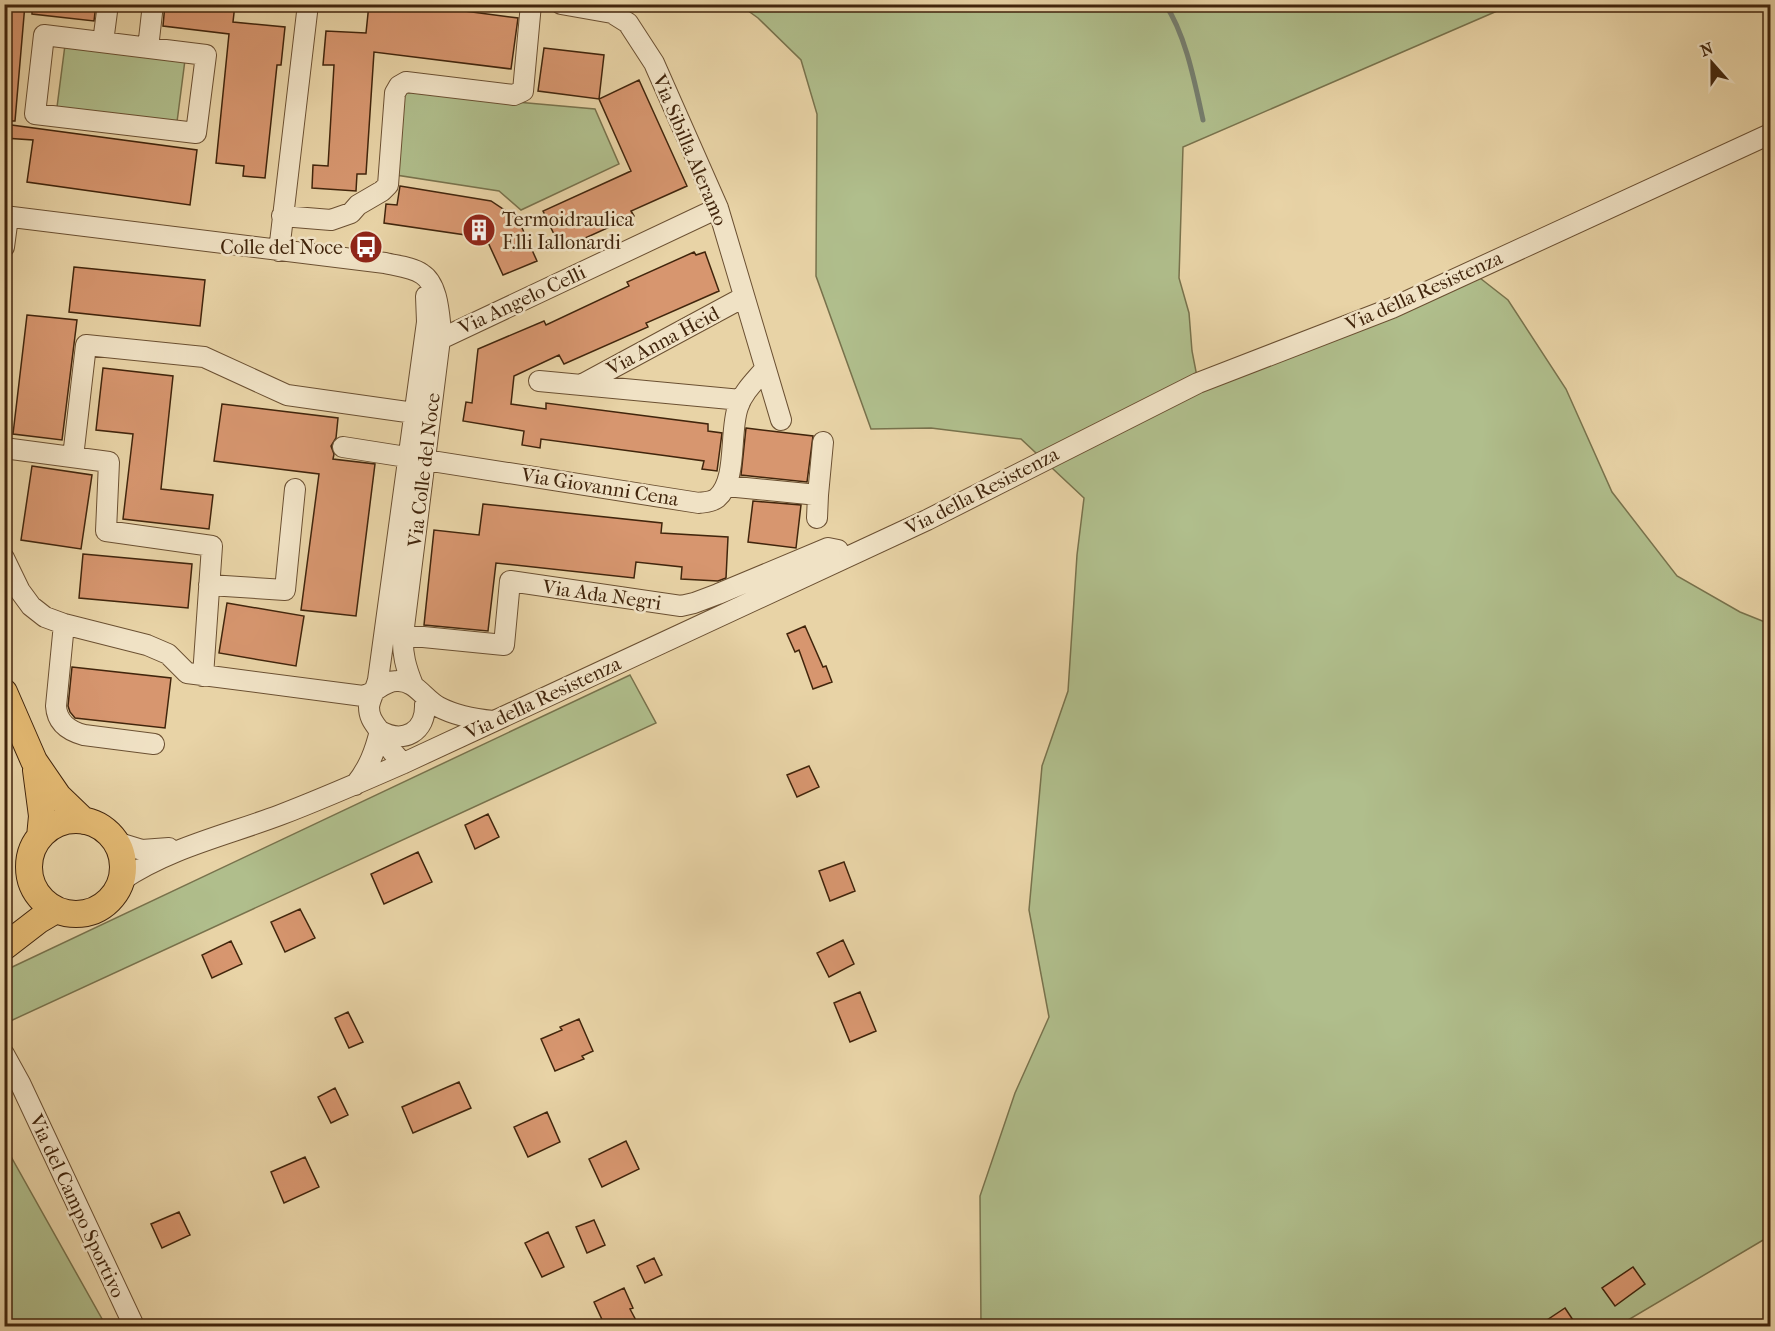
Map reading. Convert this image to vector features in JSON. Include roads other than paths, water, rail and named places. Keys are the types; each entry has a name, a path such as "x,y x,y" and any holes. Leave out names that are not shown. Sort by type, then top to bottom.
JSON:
{"main road":[{"path":"4,692 34,761 58,796 84,821"},
{"path":"34,761 41,804 40,837"},
{"path":"72,820 84,821 108,832 116,842 123,860 122,880 115,895 103,906 88,913 72,914 56,910 41,899 31,882 30,858 40,837 49,829 72,820"},
{"path":"4,937 24,903 31,882"},
{"path":"4,947 56,910"}],"street":[{"path":"103,42 108,4"},
{"path":"148,48 153,4"},
{"path":"279,251 308,4"},
{"path":"282,216 331,220 351,213 358,205 388,185 395,93 399,86 406,82 514,95 523,91 531,4"},
{"name":"Via Sibilla Aleramo","path":"561,4 612,13 628,23 654,63 718,208 781,420"},
{"path":"44,35 103,42 206,55 196,133 35,114 44,35"},
{"name":"Via della Resistenza","path":"122,880 152,862 193,845 280,815 404,763 927,520 1198,383 1392,308 1770,134"},
{"name":"Via Angelo Celli","path":"432,343 718,208"},
{"path":"4,247 6,216"},
{"name":"Via Colle del Noce","path":"6,216 385,263 423,274 431,285 438,302 441,331 432,343 414,413 417,459 402,649 404,661 432,717 432,749"},
{"name":"Via Anna Heid","path":"581,385 744,297"},
{"name":"Via Colle del Noce","path":"355,785 365,773 375,752 375,724 370,701 378,680 417,459 432,343"},
{"path":"73,457 86,345 204,357 287,395 414,413"},
{"path":"765,369 747,389 737,409 726,486 818,495"},
{"name":"Via Anna Heid","path":"539,381 741,400"},
{"path":"816,518 823,442"},
{"name":"Via Giovanni Cena","path":"343,447 699,503 712,501 726,486"},
{"path":"4,448 109,462 106,531 212,546 203,675"},
{"path":"209,585 285,590 295,489"},
{"name":"Via Ada Negri","path":"403,635 504,645 510,581 681,606 718,594 828,548 838,550 842,559"},
{"path":"4,558 15,582 31,606 45,616 63,624 147,645 168,654 188,673 363,696 382,685 395,681 406,682 439,707 469,718 493,721"},
{"path":"63,624 56,706 62,724 75,733 84,735 154,744"},
{"path":"339,693 359,704 375,724 392,753 404,763"},
{"path":"375,724 393,736 410,734 422,723 424,716 420,694"},
{"name":"Via della Resistenza","path":"116,842 148,850 193,845"},
{"name":"Via del Campo Sportivo","path":"4,1054 20,1083 134,1326"}],"waterway":[{"path":"1165,4 1184,45 1203,120"}],"place":[{"name":"Termoidraulica F.lli Iallonardi","path":"479,230"},
{"name":"Colle del Noce","path":"366,247"}]}
